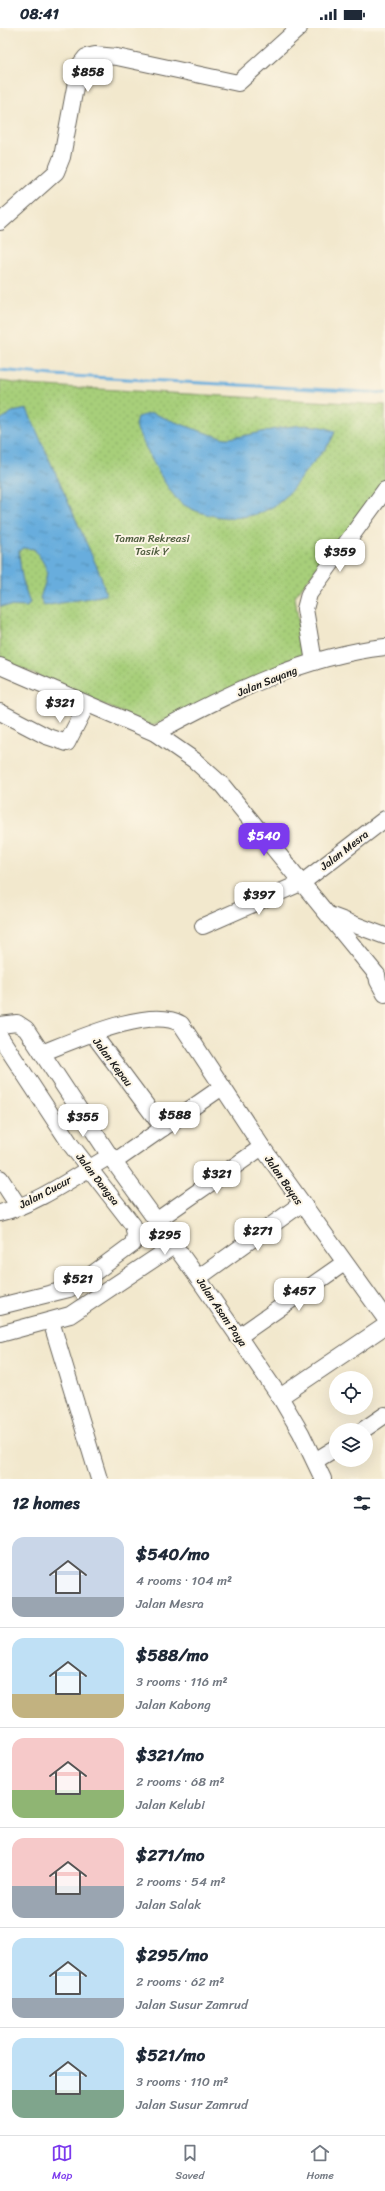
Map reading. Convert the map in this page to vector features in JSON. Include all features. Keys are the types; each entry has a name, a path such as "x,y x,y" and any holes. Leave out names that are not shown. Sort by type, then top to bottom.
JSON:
{"street":[{"path":"0,222 56,172 62,157 79,66 86,57 95,55 117,57 238,83 299,28"},
{"path":"314,662 305,609 309,594 385,490"},
{"name":"Jalan Sayang","path":"155,732 186,716 257,684 314,662 361,650 385,647"},
{"path":"0,666 155,732 194,760 222,785 303,882 361,955 381,976 378,981 385,994"},
{"path":"0,712 46,736 67,742 87,704"},
{"name":"Jalan Mesra","path":"203,926 303,882 385,819"},
{"path":"329,915 384,936"},
{"path":"361,955 364,945 369,940 384,936"},
{"name":"Jalan Bayas","path":"42,1053 119,1025 162,1018 174,1020 181,1024 301,1204 385,1318"},
{"name":"Jalan Asam Paya","path":"3,1029 22,1025 42,1053 112,1159 175,1245 280,1397 315,1461 323,1479"},
{"name":"Jalan Dangsa","path":"0,1306 70,1288 83,1282 133,1244 135,1234 133,1225 71,1145 3,1029"},
{"name":"Jalan Kepau","path":"93,1034 163,1128"},
{"name":"Jalan Cucur","path":"0,1213 19,1207 89,1168 112,1159 163,1128 222,1087"},
{"path":"71,1145 94,1132"},
{"path":"156,1220 262,1147"},
{"path":"0,1178 19,1207"},
{"path":"198,1278 301,1204"},
{"path":"0,1334 70,1315 175,1245"},
{"path":"238,1337 344,1263"},
{"path":"51,1321 99,1479"},
{"path":"280,1397 385,1326"},
{"path":"373,1423 385,1415"},
{"path":"315,1461 329,1452"}],"green space":[{"name":"Taman Rekreasi Tasik Y","path":"0,381 28,385 385,405 385,482 295,596 303,658 152,726 0,659"}],"water":[{"path":"27,409 101,576 106,595 44,606 40,598 46,576 45,567 34,549 23,548 19,551 20,564 30,603 27,607 0,606 0,420 12,412"},
{"path":"152,413 203,432 228,438 282,428 308,425 335,431 328,445 307,469 290,492 272,508 247,516 234,518 221,517 195,511 184,505 170,491 156,468 135,425 137,417"}],"waterway":[{"path":"0,370 53,375 385,393"}]}
